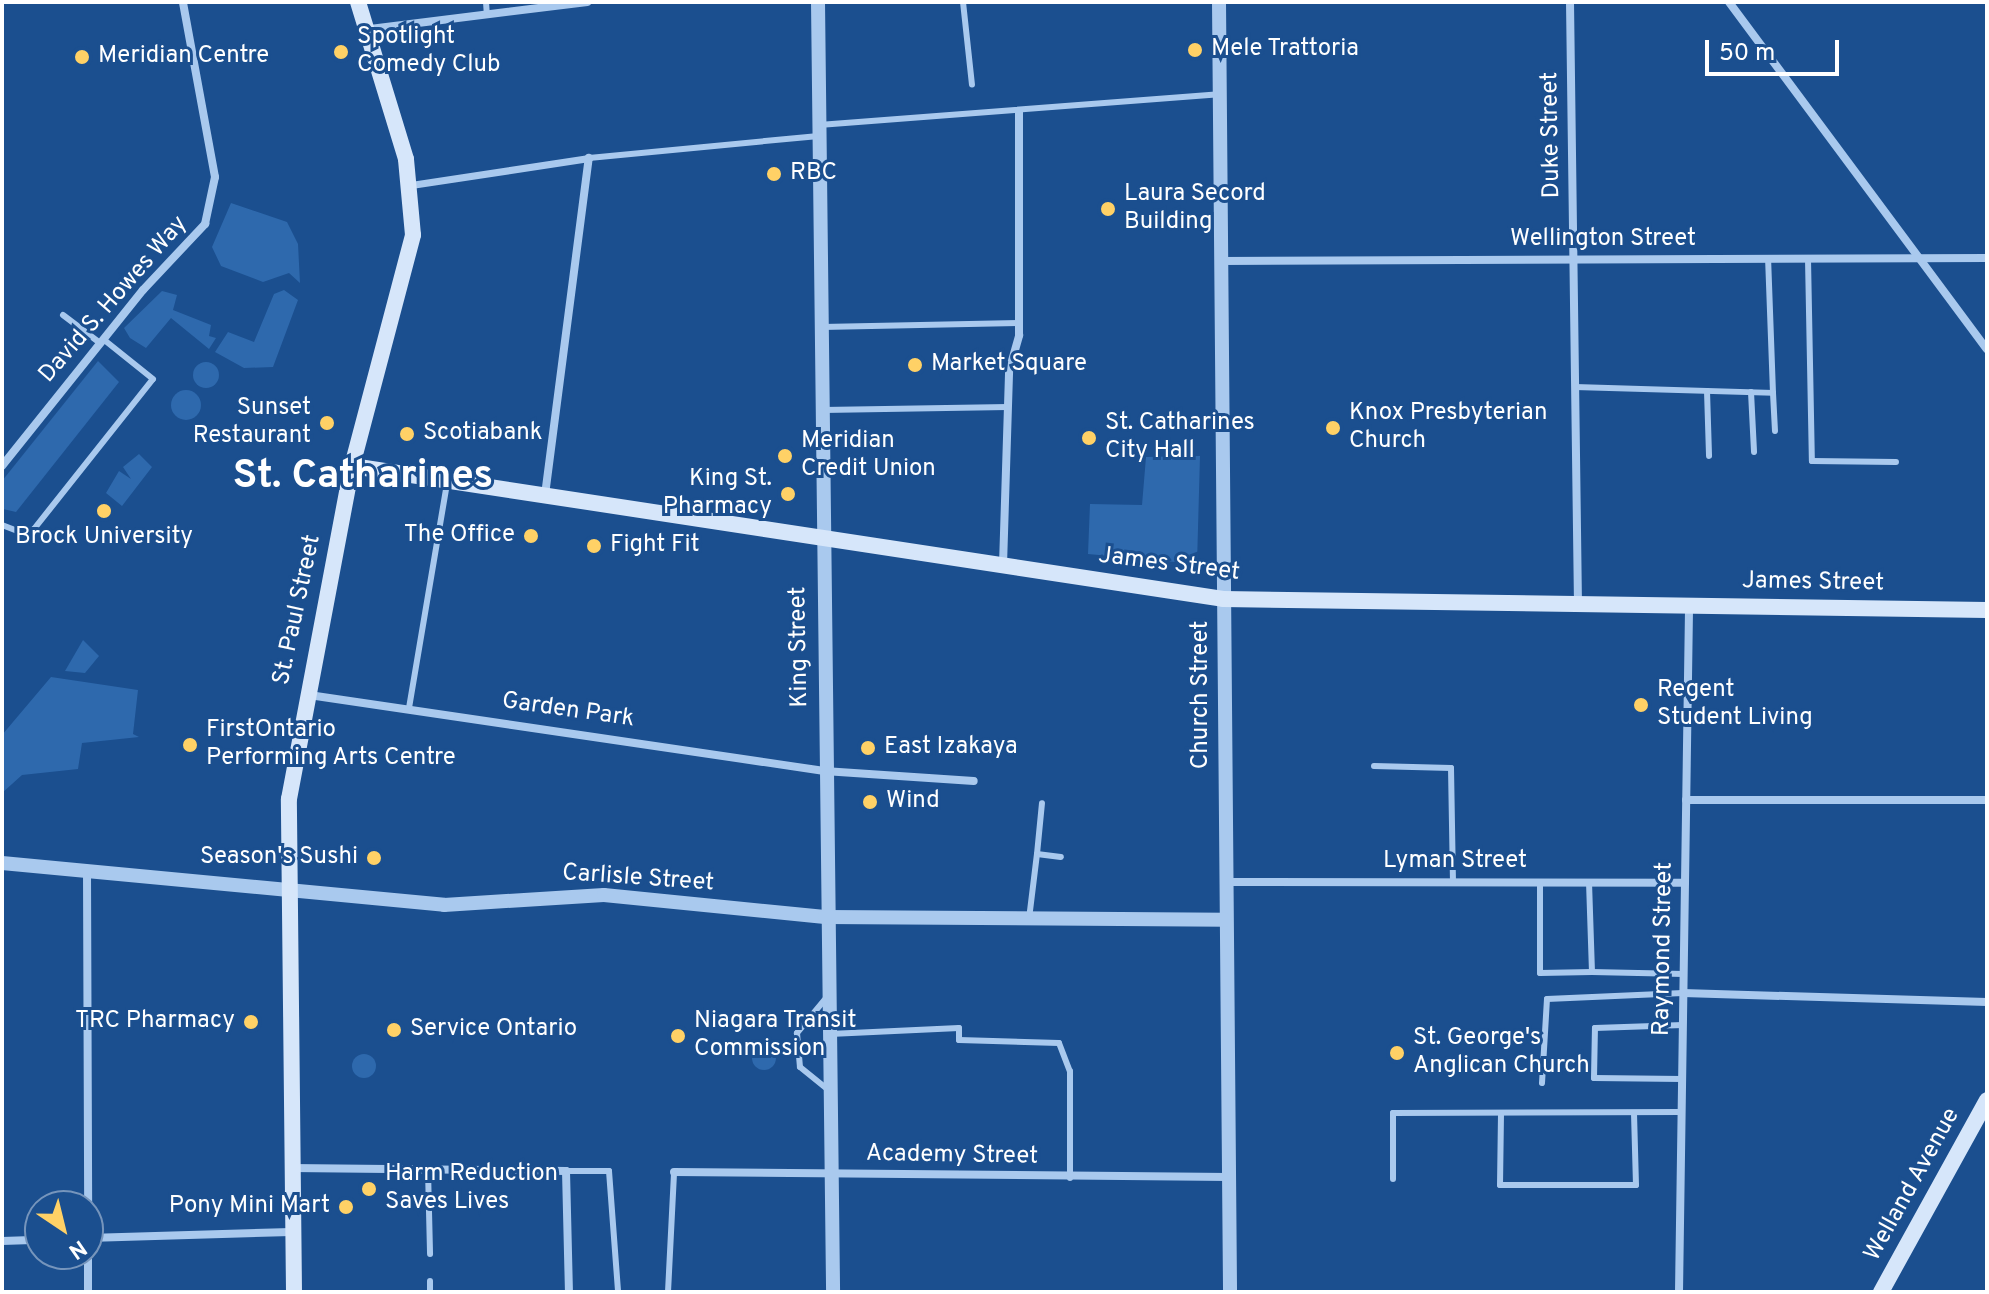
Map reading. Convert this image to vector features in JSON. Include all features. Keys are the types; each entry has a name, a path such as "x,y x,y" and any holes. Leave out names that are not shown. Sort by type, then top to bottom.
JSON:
{"main road":[{"name":"St. Paul Street","path":"294,1292 290,1168 289,799 305,695 352,466 412,247 411,185 370,29 358,2"},
{"name":"James Street","path":"352,466 1223,599 1987,610"},
{"name":"Welland Avenue","path":"1881,1292 1987,1100"}],"street":[{"name":"David S. Howes Way","path":"2,466 101,341 196,239 213,204 208,125 183,2"},
{"path":"370,29 587,2"},
{"name":"King Street","path":"818,2 816,131 820,538 833,1292"},
{"name":"Church Street","path":"1219,2 1230,1292"},
{"name":"Duke Street","path":"1570,2 1578,604"},
{"path":"1729,2 1987,349"},
{"path":"1002,566 1008,407 1019,323 1019,112"},
{"path":"411,185 589,158 545,495"},
{"name":"Wellington Street","path":"1220,261 1987,258"},
{"name":"Raymond Street","path":"1679,1292 1689,606"},
{"name":"Garden Park","path":"305,695 824,771 974,781"},
{"path":"1686,800 1987,800"},
{"name":"Carlisle Street","path":"2,863 288,894 444,905 604,895 825,917 1028,923 1225,920"},
{"path":"87,870 88,1190"},
{"name":"Lyman Street","path":"1225,882 1685,883"},
{"path":"1683,993 1987,1002"},
{"path":"290,1168 566,1171 569,1292"},
{"name":"Academy Street","path":"674,1172 1070,1178 1229,1177"},
{"path":"104,1238 291,1232"},
{"path":"2,1241 24,1240"},
{"path":"88,1270 88,1292"}],"lane":[{"path":"486,2 487,15"},
{"path":"963,2 972,85"},
{"path":"589,158 816,131 1219,94"},
{"path":"1768,259 1775,431"},
{"path":"1808,259 1812,461 1896,462"},
{"path":"2,525 34,529 153,379 63,315"},
{"path":"818,327 1019,323"},
{"path":"1575,387 1773,393"},
{"path":"1707,391 1709,456"},
{"path":"1751,392 1754,452"},
{"path":"819,410 1008,407"},
{"path":"409,708 448,480"},
{"path":"1374,766 1451,768 1453,882"},
{"path":"1028,923 1042,803"},
{"path":"1037,854 1061,857"},
{"path":"1540,882 1540,973 1684,974"},
{"path":"1589,882 1592,972"},
{"path":"1542,1083 1547,999 1683,993"},
{"path":"827,997 797,1033 800,1067 829,1091"},
{"path":"1682,1079 1594,1078 1595,1028 1683,1025"},
{"path":"828,1034 959,1028 959,1040 1059,1043 1070,1071 1070,1178"},
{"path":"1393,1179 1393,1113 1681,1112"},
{"path":"1501,1114 1500,1185 1636,1185 1634,1113"},
{"path":"428,1170 430,1254"},
{"path":"566,1171 609,1171 618,1292"},
{"path":"668,1292 674,1172"},
{"path":"430,1281 430,1292"}],"shaded area":[{"path":"231,203 287,222 298,244 300,283 289,273 263,282 221,266 212,247"},
{"path":"284,290 298,300 273,367 244,368 215,352 228,332 254,342 274,294"},
{"path":"162,291 177,295 173,310 211,325 209,336 216,338 209,349 171,318 146,348 130,338 124,328"},
{"path":"98,361 119,382 16,512 3,509 2,481"},
{"path":"206,362 215,366 219,375 215,384 206,388 197,384 193,375 197,366"},
{"path":"186,390 197,394 201,405 197,416 186,420 175,416 171,405 175,394"},
{"path":"139,454 152,467 122,506 106,493 119,471 131,479 123,467"},
{"path":"1200,456 1197,564 1088,554 1090,504 1142,505 1146,457"},
{"path":"83,640 99,656 85,673 65,671"},
{"path":"51,677 138,690 133,734 139,737 82,743 78,769 22,775 2,793 2,735"},
{"path":"764,1046 775,1053 776,1058 769,1069 764,1070 753,1063 752,1058 759,1047"},
{"path":"364,1054 372,1058 376,1066 372,1074 364,1078 356,1074 352,1066 356,1058"}],"place":[{"name":"Mele Trattoria","path":"1195,50"},
{"name":"Spotlight Comedy Club","path":"341,52"},
{"name":"Meridian Centre","path":"82,57"},
{"name":"RBC","path":"774,174"},
{"name":"Laura Secord Building","path":"1108,209"},
{"name":"Market Square","path":"915,365"},
{"name":"Sunset Restaurant","path":"327,423"},
{"name":"Knox Presbyterian Church","path":"1333,428"},
{"name":"Scotiabank","path":"407,434"},
{"name":"St. Catharines City Hall","path":"1089,438"},
{"name":"Meridian Credit Union","path":"785,456"},
{"name":"King St. Pharmacy","path":"788,494"},
{"name":"Brock University","path":"104,511"},
{"name":"The Office","path":"531,536"},
{"name":"Fight Fit","path":"594,546"},
{"name":"Regent Student Living","path":"1641,705"},
{"name":"FirstOntario Performing Arts Centre","path":"190,745"},
{"name":"East Izakaya","path":"868,748"},
{"name":"Wind","path":"870,802"},
{"name":"Season's Sushi","path":"374,858"},
{"name":"TRC Pharmacy","path":"251,1022"},
{"name":"Service Ontario","path":"394,1030"},
{"name":"Niagara Transit Commission","path":"678,1036"},
{"name":"St. George's Anglican Church","path":"1397,1053"},
{"name":"Harm Reduction Saves Lives","path":"369,1189"},
{"name":"Pony Mini Mart","path":"346,1207"}],"district":[{"name":"St. Catharines","path":"363,477"}]}
